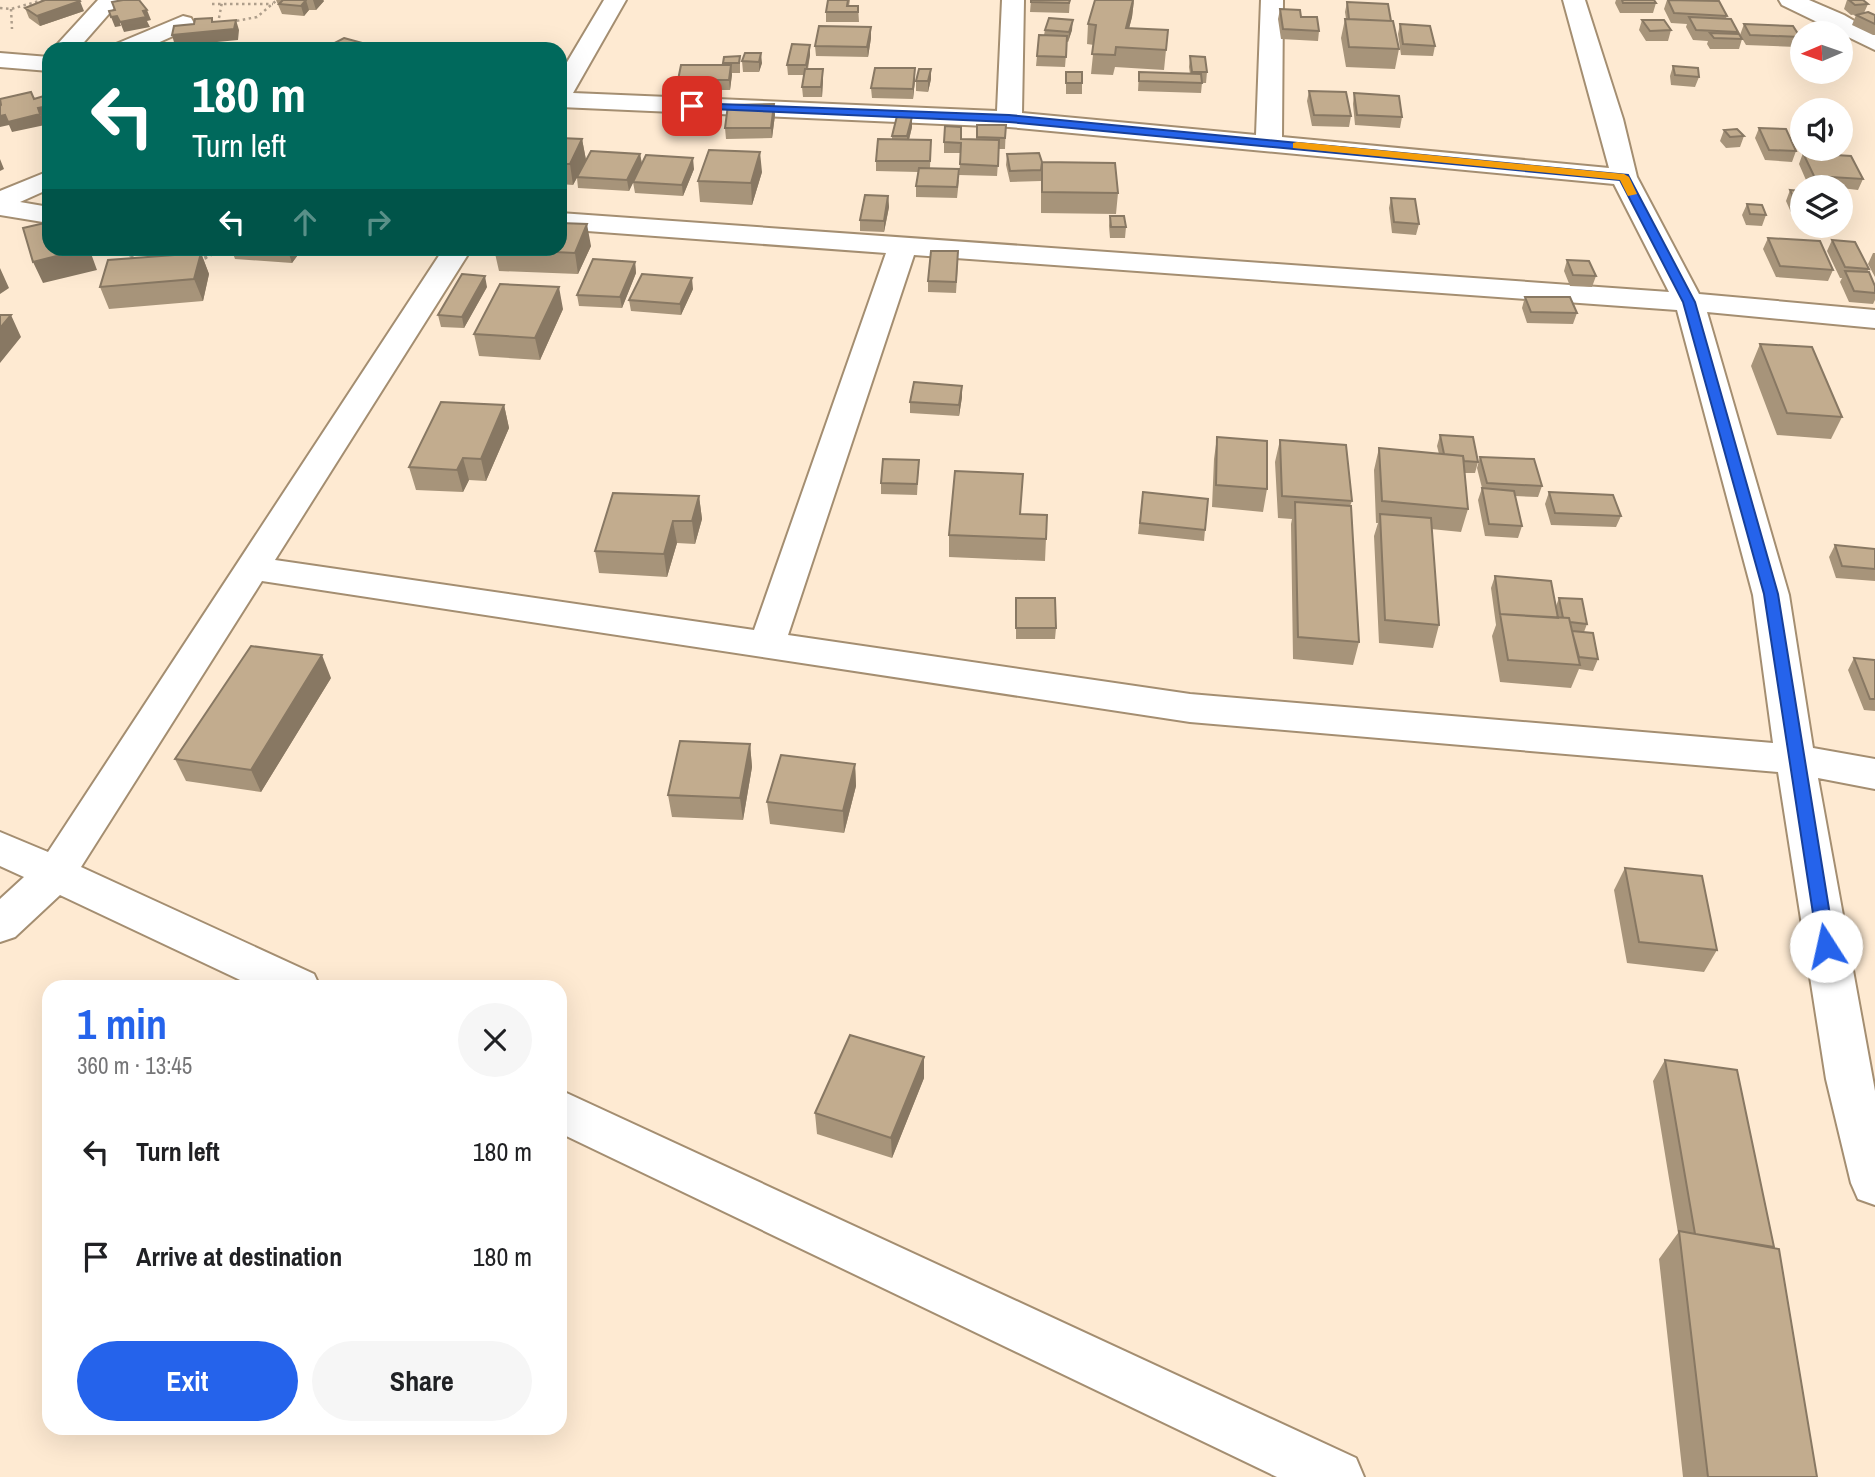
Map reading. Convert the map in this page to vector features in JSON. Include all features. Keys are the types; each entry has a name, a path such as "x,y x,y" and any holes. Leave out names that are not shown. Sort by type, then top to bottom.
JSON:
{"street":[{"path":"71,42 110,0"},
{"path":"567,83 615,0"},
{"path":"1009,118 1013,0"},
{"path":"1269,143 1272,0"},
{"path":"1574,0 1610,119 1624,177 1689,302 1771,594 1795,759 1849,1079 1875,1183"},
{"path":"1790,0 1836,20 1875,43"},
{"path":"140,42 183,23"},
{"path":"0,60 42,63"},
{"path":"567,100 1009,118 1624,177"},
{"path":"0,201 42,182"},
{"path":"0,207 42,214"},
{"path":"567,222 1689,302 1875,319"},
{"path":"767,645 903,246"},
{"path":"0,925 56,873 453,256"},
{"path":"252,568 1190,708 1795,759 1875,774"},
{"path":"0,848 283,980"},
{"path":"567,1114 1337,1477"}],"path":[{"path":"0,8 10,9 43,0"},
{"path":"219,23 223,1 275,2"},
{"path":"183,23 244,21 268,12 275,2"},
{"path":"131,256 142,263"},
{"path":"187,264 211,256"}],"building":[{"path":"45,0 80,1 37,16 25,8"},
{"path":"139,0 147,10 143,11 146,17 120,22 117,16 111,17 109,11 115,10 112,2"},
{"path":"283,0 306,0 301,6 279,4"},
{"path":"828,0 848,0 847,6 858,6 858,12 826,12"},
{"path":"1031,0 1070,0 1069,3"},
{"path":"1095,0 1133,0 1126,28 1168,30 1166,50 1116,47 1115,55 1092,54 1096,25 1088,24"},
{"path":"1622,0 1654,0 1656,3 1623,3"},
{"path":"1668,0 1719,1 1727,16 1674,13"},
{"path":"1849,0 1863,0 1868,4 1855,5"},
{"path":"1347,2 1388,4 1391,21 1349,19"},
{"path":"1280,9 1300,10 1301,17 1317,17 1319,31 1283,29"},
{"path":"1868,12 1875,15 1875,24 1856,15"},
{"path":"1689,17 1731,19 1738,32 1696,30"},
{"path":"212,18 212,22 236,20 234,29 172,35 174,26 194,24 195,19"},
{"path":"1049,18 1073,20 1069,32 1045,30"},
{"path":"1345,19 1393,21 1399,49 1349,47"},
{"path":"1642,20 1664,20 1671,30 1650,31"},
{"path":"1400,24 1430,26 1435,46 1403,44"},
{"path":"1744,24 1790,26 1790,37 1750,35"},
{"path":"819,26 871,27 867,47 815,46"},
{"path":"1710,33 1739,34 1742,39 1714,38"},
{"path":"1039,35 1067,36 1066,57 1037,56"},
{"path":"344,38 359,42 336,42"},
{"path":"792,44 810,45 806,65 787,65"},
{"path":"745,53 761,53 759,62 742,61"},
{"path":"740,56 739,63 723,63 724,57"},
{"path":"1190,56 1205,57 1207,72 1192,72"},
{"path":"681,65 731,65 729,80 678,80"},
{"path":"1673,66 1698,68 1699,77 1675,75"},
{"path":"875,68 915,68 913,89 871,88"},
{"path":"805,69 823,69 821,87 802,87"},
{"path":"919,69 931,69 928,81 916,81"},
{"path":"1066,72 1082,72 1082,83 1066,83"},
{"path":"1139,72 1201,74 1202,83 1139,81"},
{"path":"1309,91 1346,92 1351,116 1314,115"},
{"path":"31,92 34,99 42,97 42,107 38,108 40,114 8,122 5,115 0,116 0,99"},
{"path":"1354,93 1399,96 1402,117 1357,115"},
{"path":"774,104 771,128 725,128 728,105"},
{"path":"897,116 912,117 907,136 892,136"},
{"path":"977,125 1006,125 1005,138 977,137"},
{"path":"945,126 961,127 961,139 999,140 998,166 960,164 961,143 944,142"},
{"path":"1759,128 1786,129 1790,138 1790,151 1769,150"},
{"path":"1737,129 1744,136 1730,137 1724,130"},
{"path":"567,138 582,139 570,164 567,164"},
{"path":"878,139 931,140 930,161 876,161"},
{"path":"709,150 760,152 751,183 698,181"},
{"path":"591,151 640,154 627,180 577,177"},
{"path":"1039,153 1041,170 1010,171 1007,154"},
{"path":"646,155 693,158 682,185 633,182"},
{"path":"1853,160 1863,179 1853,178 1853,175 1814,175 1807,161"},
{"path":"1042,162 1115,163 1118,193 1042,192"},
{"path":"919,168 959,169 957,187 916,186"},
{"path":"865,195 888,196 884,221 860,220"},
{"path":"1391,198 1415,199 1419,224 1394,222"},
{"path":"1747,204 1762,205 1766,215 1750,214"},
{"path":"1110,216 1124,216 1126,227 1111,227"},
{"path":"567,223 587,224 575,253 567,253"},
{"path":"42,224 42,256 57,256 33,262 23,228"},
{"path":"1768,238 1820,241 1833,270 1780,266"},
{"path":"1832,240 1855,242 1869,269 1845,267"},
{"path":"931,251 958,251 956,282 928,281"},
{"path":"200,256 194,279 100,287 108,260"},
{"path":"593,259 635,262 620,297 577,295"},
{"path":"1567,260 1589,261 1596,276 1573,275"},
{"path":"1845,271 1869,272 1875,293 1854,291"},
{"path":"462,274 485,276 462,317 438,315"},
{"path":"642,274 692,278 680,304 629,300"},
{"path":"500,284 559,287 535,338 474,334"},
{"path":"1525,297 1570,297 1577,313 1531,312"},
{"path":"0,315 11,315 0,328"},
{"path":"1760,344 1812,347 1842,417 1787,413"},
{"path":"914,382 962,386 959,405 910,402"},
{"path":"441,402 504,405 481,459 463,458 457,470 409,467"},
{"path":"1440,435 1473,437 1478,462 1464,461 1463,456 1444,454"},
{"path":"1217,437 1267,441 1267,489 1216,485"},
{"path":"1280,440 1346,445 1352,501 1282,496"},
{"path":"1379,448 1463,456 1468,509 1382,501"},
{"path":"1480,457 1534,459 1542,486 1487,483"},
{"path":"883,459 919,460 917,484 881,483"},
{"path":"955,471 1023,474 1020,514 1047,515 1046,539 949,535"},
{"path":"1482,488 1514,491 1522,526 1489,524"},
{"path":"1143,492 1208,499 1205,530 1140,523"},
{"path":"1549,492 1613,495 1621,516 1555,513"},
{"path":"613,493 699,496 692,521 673,521 664,554 595,551"},
{"path":"1295,502 1351,506 1359,642 1298,637"},
{"path":"1380,514 1431,518 1439,625 1385,620"},
{"path":"1835,545 1875,549 1875,569 1842,566"},
{"path":"1495,576 1551,581 1558,618 1500,614"},
{"path":"1016,598 1055,598 1056,628 1016,628"},
{"path":"1559,598 1582,599 1587,624 1570,622 1569,618 1563,618"},
{"path":"1500,614 1569,618 1580,665 1508,660"},
{"path":"1572,631 1593,633 1598,659 1579,657"},
{"path":"251,646 322,655 251,770 175,759"},
{"path":"1854,658 1875,660 1875,699 1870,699"},
{"path":"680,741 750,744 740,798 668,795"},
{"path":"781,755 855,764 843,811 767,802"},
{"path":"1625,868 1702,876 1717,950 1639,942"},
{"path":"850,1035 924,1057 891,1138 815,1113"},
{"path":"1665,1060 1737,1070 1774,1247 1695,1234"},
{"path":"1679,1231 1779,1249 1817,1477 1708,1477"}],"slow traffic":[{"path":"1297,145 1624,177 1632,194"}],"route":[{"path":"692,106 1009,118 1624,177 1689,302 1728,449 1771,594 1826,946"}]}
